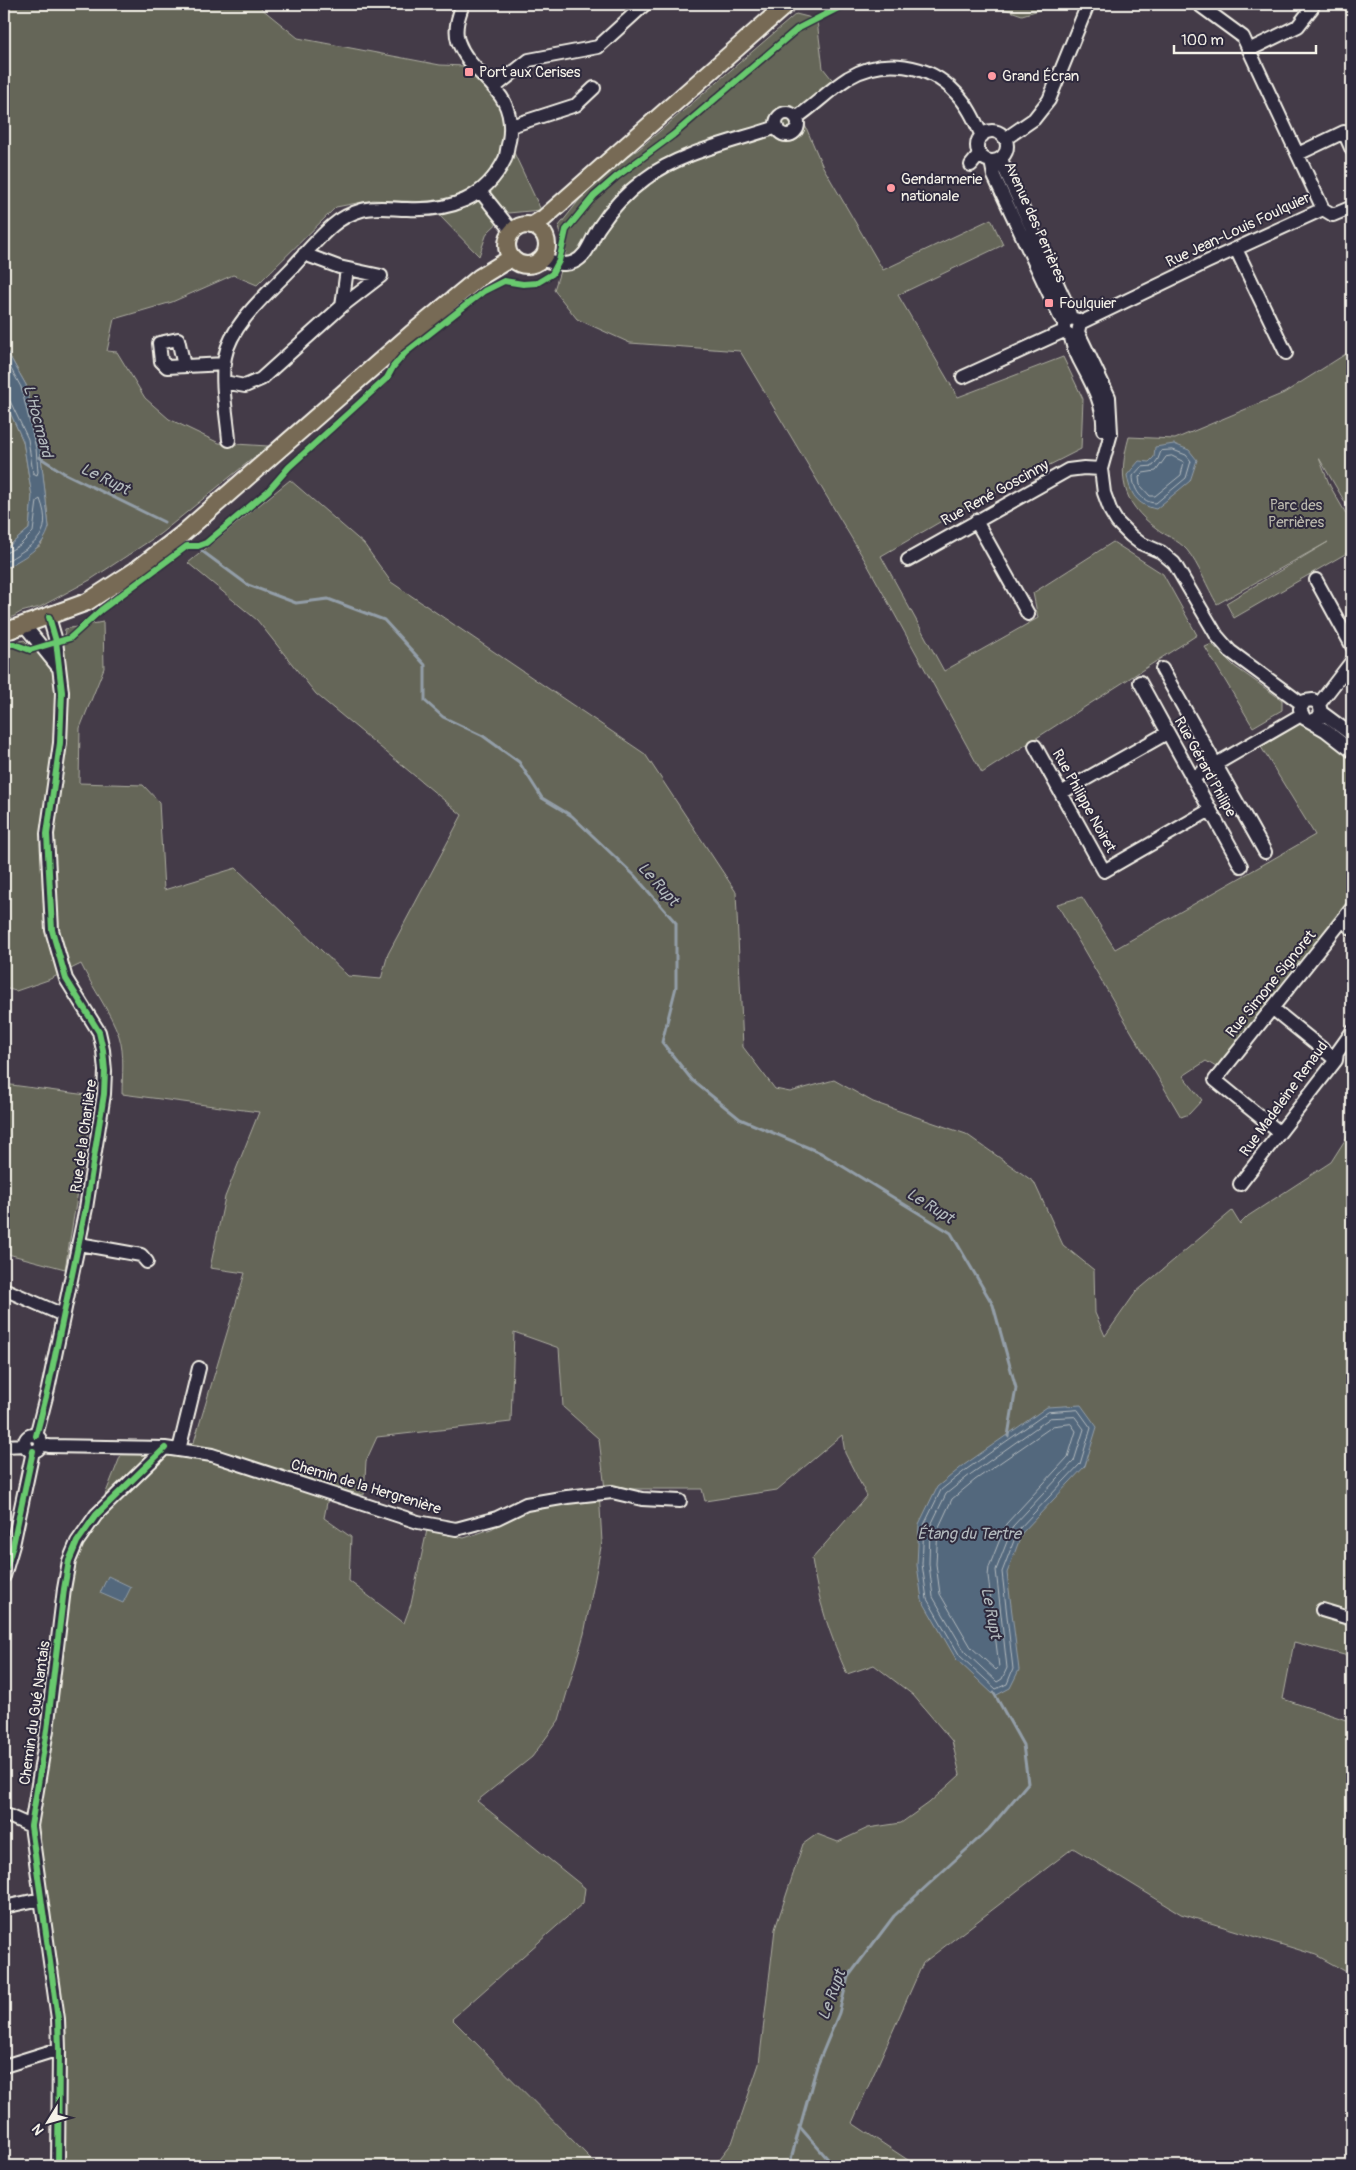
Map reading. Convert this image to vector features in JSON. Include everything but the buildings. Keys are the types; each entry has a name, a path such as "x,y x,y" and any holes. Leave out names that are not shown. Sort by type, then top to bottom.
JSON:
{"main road":[{"path":"531,226 544,218 788,4"},
{"path":"545,238 537,228 524,226 512,232 507,242 508,253 511,258 522,265 535,264 540,260 546,250 545,238 552,225 602,166"},
{"path":"4,632 87,602 160,552 411,334 480,277 511,258"}],"street":[{"path":"229,440 224,364 233,336 251,312 304,254 333,225 346,216 363,209 433,210 465,202 492,179 506,158 511,126 508,112 495,87 468,61 458,39 457,21 463,4"},
{"path":"495,87 530,60 598,47 645,4"},
{"path":"1005,139 1034,119 1049,100 1088,4"},
{"name":"Rue Jean-Louis Foulquier","path":"962,377 1323,209 1243,37 1198,4"},
{"path":"1249,50 1298,26 1312,8"},
{"path":"540,260 566,264 574,262 584,255 599,226 643,180 665,166 776,127 776,120 783,113 790,113 796,118 859,72 882,66 898,65 917,68 930,73 956,93 966,106 982,136"},
{"path":"511,126 556,114 576,105 594,88"},
{"path":"987,132 1000,134 1005,139 1006,152 996,160 984,159 980,154 978,148 982,136 987,132"},
{"path":"1298,154 1344,132 1352,150"},
{"path":"971,166 980,154"},
{"name":"Avenue des Perrières","path":"996,160 994,176 1060,317 1071,327 1108,397 1111,433 1104,453 1101,481 1106,502 1117,522 1140,543 1161,552 1174,563 1216,636 1230,651 1352,751"},
{"path":"480,191 512,232"},
{"path":"1323,209 1333,215 1352,207"},
{"path":"1236,249 1286,353"},
{"path":"224,382 245,386 261,379 383,271 347,269 304,254"},
{"path":"342,306 347,269"},
{"path":"184,366 224,364"},
{"name":"Rue René Goscinny","path":"908,560 1068,470 1084,468 1101,469"},
{"path":"976,521 1028,614"},
{"path":"1316,580 1352,646"},
{"name":"Rue de la Charlière","path":"4,1576 13,1545 79,1244 102,1103 105,1071 99,1032 66,979 52,930 47,834 60,743 62,692 56,641 49,617"},
{"name":"Rue de la Charlière","path":"25,626 58,668"},
{"path":"1305,713 1318,718 1320,708 1352,661"},
{"path":"1162,669 1265,852"},
{"name":"Rue Gérard Philipe","path":"1140,682 1241,866"},
{"path":"1192,778 1305,713 1313,700 1352,735"},
{"path":"1062,793 1168,734"},
{"name":"Rue Philippe Noiret","path":"1035,746 1104,871 1210,810"},
{"name":"Rue Simone Signoret","path":"1279,1132 1215,1080 1272,1008 1347,925 1352,908"},
{"path":"1272,1008 1336,1060"},
{"name":"Rue Madeleine Renaud","path":"1240,1184 1336,1060 1337,1053 1352,1032"},
{"path":"79,1244 141,1255 147,1262"},
{"path":"4,1289 64,1315"},
{"path":"179,1450 199,1368"},
{"name":"Chemin de la Hergrenière","path":"4,1446 34,1444 179,1450 228,1459 418,1522 456,1529 498,1518 526,1504 567,1497 612,1492 642,1499 680,1501"},
{"name":"Chemin du Gué Nantais","path":"58,2166 60,2049 58,2019 31,1826 47,1730 64,1589 69,1561 77,1542 96,1515 165,1448"},
{"path":"1322,1610 1352,1619"},
{"path":"4,1814 31,1826"},
{"path":"4,1907 42,1899"},
{"path":"4,2066 60,2049"}],"green space":[{"path":"4,4 256,4 298,38 440,65 465,66 498,100 505,128 515,155 541,210 508,213 487,233 479,256 437,213 431,202 373,200 336,207 257,285 233,275 172,302 114,319 107,351 117,352 145,398 169,419 219,443 268,446 160,534 90,580 40,607 21,612 4,622 4,570 41,545 49,527 40,448 26,385 4,346"},
{"path":"990,4 1052,4 1049,7 1022,15"},
{"path":"796,14 817,21 823,68 835,83 799,111 822,165 883,270 991,219 1003,245 898,295 958,397 1063,357 1083,399 1081,449 959,511 881,556 944,671 1038,618 1033,593 1113,542 1163,574 1197,635 982,773 867,564 740,351 630,343 577,319 554,290 566,252 559,226 587,190 606,171 639,149"},
{"name":"Parc des Perrières","path":"1352,350 1352,514 1319,458 1330,486 1352,524 1352,550 1234,618 1226,603 1328,542 1217,604 1187,550 1144,518 1129,498 1123,476 1129,437 1175,439 1284,393"},
{"path":"4,399 23,441 32,496 29,529 4,550"},
{"path":"290,480 364,544 391,582 645,754 736,892 743,1047 775,1089 790,1092 834,1080 873,1102 966,1134 1034,1182 1063,1245 1094,1270 1095,1313 1105,1336 1136,1292 1232,1211 1240,1224 1248,1216 1331,1162 1352,1129 1352,1657 1294,1642 1283,1699 1352,1722 1352,1975 1316,1955 1181,1914 1073,1848 923,1963 852,2123 917,2166 714,2166 732,2143 759,2064 775,1929 803,1844 817,1834 838,1842 868,1828 901,1823 929,1803 960,1775 952,1741 913,1695 874,1665 847,1674 835,1646 817,1588 812,1559 867,1496 845,1453 842,1435 777,1490 705,1501 702,1489 605,1489 599,1439 563,1407 559,1348 514,1332 511,1422 377,1437 366,1461 364,1495 330,1487 324,1518 351,1537 349,1581 404,1623 411,1604 427,1530 464,1538 491,1529 521,1513 599,1490 602,1542 584,1634 559,1720 532,1757 477,1801 585,1888 583,1903 452,2019 598,2166 64,2166 66,2056 37,1827 43,1780 53,1731 69,1585 79,1550 94,1523 122,1452 169,1453 194,1442 245,1273 210,1268 225,1197 259,1112 122,1094 123,1058 119,1036 81,964 48,980 16,991 4,988 4,646 24,640 42,658 62,655 65,629 103,622 104,668 80,728 79,783 143,785 159,802 164,890 236,868 348,976 381,979 388,954 462,815 316,694 257,620 188,563"},
{"path":"1212,644 1234,666 1282,700 1282,710 1253,727 1205,647"},
{"path":"1298,724 1315,727 1352,756 1352,899 1216,1067 1206,1061 1183,1076 1202,1100 1189,1114 1181,1117 1057,904 1082,897 1115,949 1315,835 1261,747"},
{"path":"4,1084 94,1096 65,1269 4,1253"}],"water":[{"path":"4,346 26,385 40,448 49,527 46,535 37,547 25,557 4,569 4,550 29,529 32,496 23,441 4,399"},
{"path":"1174,444 1189,450 1197,460 1190,481 1156,509 1144,505 1132,493 1127,475 1139,461 1149,462 1154,457 1155,447"},
{"name":"Étang du Tertre","path":"1081,1405 1097,1427 1085,1466 1022,1533 1007,1573 1019,1670 1010,1688 995,1696 956,1659 922,1600 917,1565 919,1524 937,1487 964,1465 1047,1407"},
{"path":"108,1576 131,1587 123,1603 100,1593"}],"waterway":[{"name":"Le Rupt","path":"39,457 64,473 164,522"},
{"name":"Le Rupt","path":"202,551 248,585 296,603 328,599 384,620 425,665 425,701 443,717 483,736 519,762 542,798 572,816 634,875 676,923 676,987 662,1042 692,1080 740,1119 821,1153 951,1233 993,1305 1016,1388 1008,1436"},
{"name":"Le Rupt","path":"789,2166 817,2066 839,2013 848,1977 894,1916 989,1829 1028,1783 1023,1745 994,1693"},
{"path":"799,2126 834,2166"}],"cycle path":[{"path":"4,644 14,644 30,650 70,638 101,610 187,546 198,546 206,543 268,491 289,467 387,378 393,367 405,353 484,291 504,281 523,284 537,283 552,274 559,261 566,230 594,196 616,177 673,135 797,29 846,4"},
{"path":"36,1436 48,1389 86,1208 104,1094 105,1071 99,1032 66,979 52,930 47,834 60,743 62,692 56,641 49,617"},
{"path":"58,2166 58,2019 31,1826 47,1730 64,1589 69,1561 77,1542 96,1515 165,1448"},
{"path":"4,1576 13,1545 33,1451"}],"place":[{"name":"Port aux Cerises","path":"469,72"},
{"name":"Grand Écran","path":"992,76"},
{"name":"Gendarmerie nationale","path":"891,188"},
{"name":"Foulquier","path":"1049,303"}],"water label":[{"name":"L'Hocmard","path":"38,421"}]}
